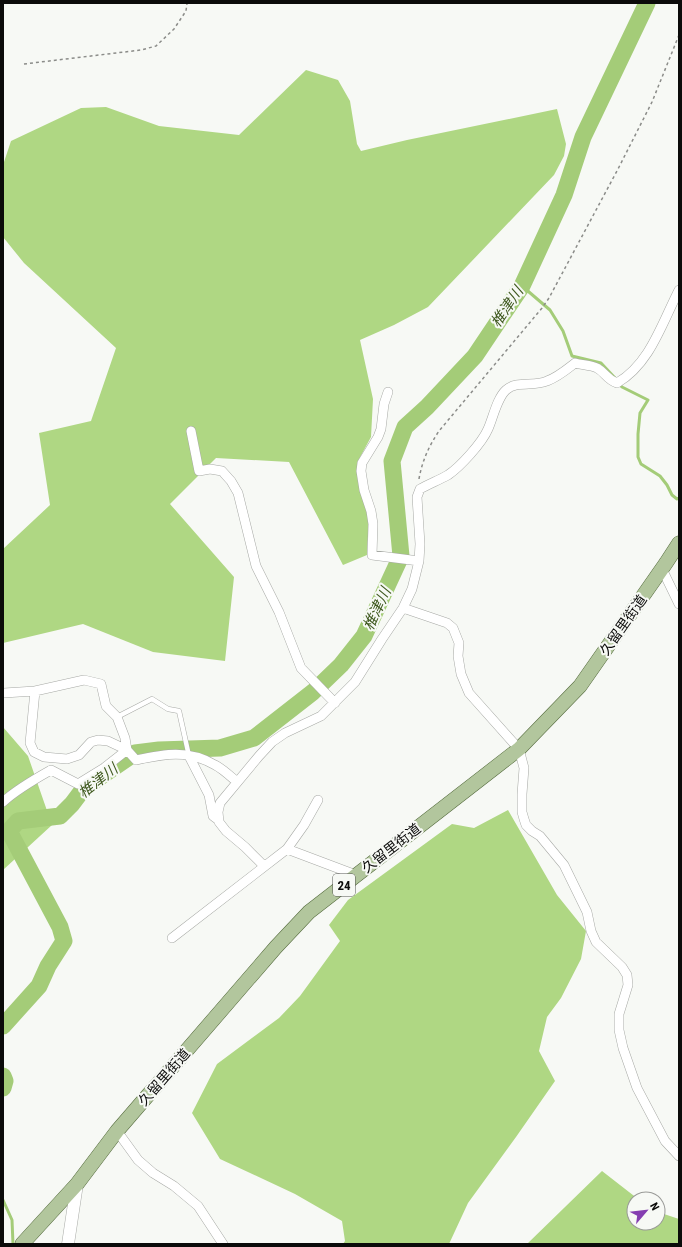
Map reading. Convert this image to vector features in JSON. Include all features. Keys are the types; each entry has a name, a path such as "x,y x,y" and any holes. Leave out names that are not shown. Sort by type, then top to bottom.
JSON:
{"main road":[{"name":"久留里街道","path":"22,1244 77,1184 117,1131 276,947 309,912 519,749 580,686 679,543"},
{"path":"68,1244 77,1184"}],"street":[{"path":"219,822 218,812 220,803 258,756 272,742 285,733 321,716 335,703 355,682 403,608 412,589 419,562 420,544 417,497 420,489 448,475 481,441 488,429 501,396 506,390 519,384 546,382 560,375 575,363 597,368 604,373 610,381 617,383 626,378 642,362 679,290"},
{"path":"388,392 384,404 381,429 378,437 362,463 361,471 364,490 371,511 373,524 372,555 419,562"},
{"path":"191,431 199,471 210,469 222,471 231,481 238,494 256,566 279,612 302,668 335,703"},
{"path":"662,569 679,604"},
{"path":"403,608 447,623 453,628 459,643 458,656 460,674 469,693 519,749 524,768 522,794 522,812 524,819 529,828 540,836 564,865 587,912 591,931 596,942 622,967 627,975 628,985 619,1014 619,1030 623,1048 637,1088 664,1141 679,1156"},
{"path":"4,693 35,691 84,680 101,684 106,706 117,717 127,750"},
{"path":"35,691 30,743 34,752 44,757 67,758 78,755 91,742 98,740 108,741 127,750 136,760 160,754 179,754 200,757 216,765 237,782"},
{"path":"3,802 34,779 51,770 78,784 104,768 127,750"},
{"path":"189,756 209,795 213,816 226,831 264,866"},
{"path":"172,938 287,849 304,825 318,800"},
{"path":"287,849 356,875"},
{"path":"117,1131 138,1160 153,1173 174,1186 198,1206 223,1244"}],"lane":[{"path":"117,717 152,699 168,709 179,711 189,756"}],"path":[{"path":"24,64 141,50 156,46 174,29 186,11 187,3"},
{"path":"420,489 418,481 422,464 432,441 549,298 652,102 679,35"}],"green space":[{"path":"306,70 338,80 350,101 357,144 361,151 557,109 566,144 564,156 554,175 428,307 394,325 360,340 373,399 371,437 358,461 361,490 369,517 367,555 343,565 289,462 216,458 170,504 234,577 225,661 153,652 83,624 3,643 3,549 50,505 39,433 91,421 116,348 24,263 3,237 3,165 11,141 81,108 106,107 159,126 239,135"},
{"path":"3,727 28,756 52,825 3,870"},
{"path":"508,810 557,895 586,931 581,959 561,998 547,1017 539,1051 555,1081 468,1203 449,1244 343,1244 345,1241 342,1221 295,1194 220,1159 192,1113 217,1064 279,1018 300,996 340,941 329,925 348,900 452,824 474,828"},
{"path":"602,1171 628,1191 626,1191 626,1231 666,1231 666,1215 679,1219 679,1244 527,1244"}],"waterway":[{"name":"椎津川","path":"3,1026 39,986 48,966 64,941 60,927 9,831 18,821 60,816 72,804 84,788 135,753 159,750 220,748 254,738 313,692 341,665 364,636 401,556 392,461 405,427 427,407 475,356 522,286 564,195 583,137 647,3"},
{"path":"522,286 550,310 563,331 572,356 601,363 615,378"},
{"path":"619,384 648,400 640,413 638,457 641,464 660,476 672,495 677,499 679,498"},
{"name":"椎津川","path":"3,1076 5,1081 3,1088"},
{"path":"3,1200 12,1220 13,1244"}]}
